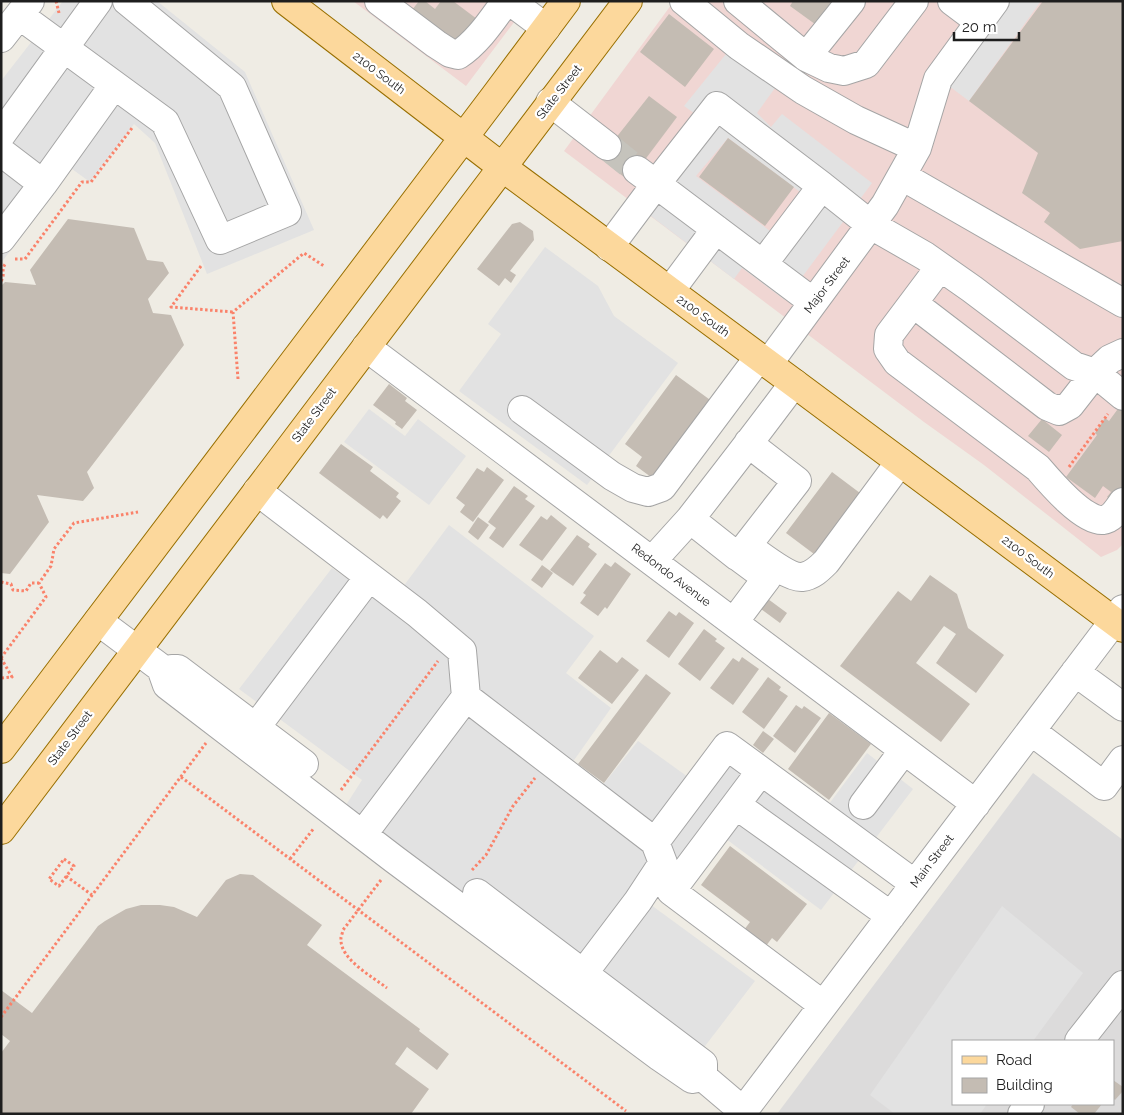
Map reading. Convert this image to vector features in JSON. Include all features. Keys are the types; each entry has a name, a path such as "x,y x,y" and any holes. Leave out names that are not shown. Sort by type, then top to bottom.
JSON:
{"main road":[{"path":"1,749 566,1"},
{"name":"State Street","path":"1,830 628,1"},
{"name":"2100 South","path":"295,4 502,168 900,462 1120,619"}],"street":[{"path":"1,135 98,1"},
{"path":"1,38 24,8 64,48 166,122 220,240 288,212 232,87 127,1"},
{"path":"379,1 436,44 450,53 458,55 481,35 506,1"},
{"path":"510,1 546,28"},
{"path":"684,1 739,46 803,90 856,120 917,148"},
{"path":"716,27 736,1 806,57 829,68 844,71 866,64 914,1"},
{"path":"806,57 851,1"},
{"path":"952,1 988,12"},
{"name":"Major Street","path":"522,410 612,476 633,488 648,492 662,487 763,360 813,302 878,215 917,148 938,78 988,12"},
{"path":"1,239 43,184 114,84"},
{"path":"550,102 607,146"},
{"path":"609,247 647,177 717,106 822,186 878,215 924,256 972,289 1074,366 1095,373 1116,405"},
{"path":"1,152 43,184"},
{"path":"902,176 1123,303"},
{"path":"647,177 813,302"},
{"path":"763,264 822,186"},
{"path":"670,291 716,229"},
{"path":"940,267 890,335 888,350 897,362 1038,468 1055,488 1094,519 1105,520 1113,515 1123,502"},
{"path":"914,304 1047,406 1060,411 1070,404 1095,373 1110,359 1123,353"},
{"name":"Redondo Avenue","path":"366,347 976,804"},
{"path":"652,561 690,520 794,383"},
{"path":"743,551 797,481 748,443"},
{"path":"690,520 784,572 794,577 804,577 818,570 826,562 900,462"},
{"path":"257,491 417,613 462,651 466,697 363,834"},
{"path":"734,622 767,578 743,551"},
{"path":"250,735 369,577"},
{"name":"Main Street","path":"742,1113 1075,672 1120,619"},
{"path":"98,621 161,668 178,669 363,834 440,893 577,982"},
{"path":"161,668 167,685 220,725 250,735 304,764"},
{"path":"1075,672 1123,707"},
{"path":"466,697 655,842 663,863 638,901 577,982"},
{"path":"1031,731 1114,793 1123,760"},
{"path":"655,842 727,746 915,884"},
{"path":"863,804 904,750"},
{"path":"761,771 671,891 824,1005"},
{"path":"736,805 891,916"},
{"path":"477,893 577,982 692,1079 703,1077 742,1113"},
{"path":"1080,1040 1123,985"}],"path":[{"path":"56,1 60,14"},
{"path":"1,281 3,278 3,267 8,260 25,259 82,182 91,182 135,124"},
{"path":"201,266 171,306 233,312 304,253 324,266"},
{"path":"233,312 238,379"},
{"path":"1065,472 1116,405"},
{"path":"39,583 51,566 54,549 74,523 138,512"},
{"path":"1,582 11,584 14,590 26,591 31,583 39,583"},
{"path":"1,678 12,678 1,658 46,597 39,583"},
{"path":"336,797 452,643"},
{"path":"1,1017 220,725"},
{"path":"440,893 467,875 486,855 513,806 532,781 552,763"},
{"path":"181,777 626,1111"},
{"path":"64,859 74,866 66,876 59,886 49,879 64,859"},
{"path":"386,873 343,930 341,937 346,954 352,961 387,988"},
{"path":"66,876 92,896"}],"shaded area":[{"path":"63,1 157,1 245,72 314,230 207,274 155,143 134,124 90,182 72,169 1,263 1,81"},
{"path":"353,1 530,1 466,86"},
{"path":"674,1 1123,1 1123,544 1117,550 1101,557 984,465 564,151"},
{"path":"981,1 1041,1 969,101 929,71"},
{"path":"726,54 775,88 757,113 771,127 782,114 872,183 785,300 742,268 734,279 639,207 708,123 684,106","holes":["728,138 800,192 770,231 696,176"]},
{"path":"545,247 598,286 614,316 678,363 587,485 459,391 501,334 488,324"},
{"path":"369,409 405,436 418,419 466,456 429,505 344,442"},
{"path":"449,525 594,636 566,673 611,708 572,763 602,786 638,741 688,777 725,731 826,808 867,753 913,789 821,910 706,824 647,902 755,981 692,1063 346,805 362,780 239,689 332,568 388,607"},
{"path":"1033,773 1123,840 1123,1114 777,1114"},
{"path":"1002,906 1083,973 1034,1040 952,1040 952,1105 986,1105 980,1114 895,1114 870,1095"}],"building":[{"path":"419,1 425,1 435,9 441,1 453,1 477,19 457,45 412,10"},
{"path":"793,1 838,1 819,27 790,6"},
{"path":"1043,1 1123,1 1123,241 1080,249 1044,222 1050,213 1022,193 1038,153 969,101"},
{"path":"669,14 714,49 685,87 640,52"},
{"path":"649,96 677,117 629,181 600,158"},
{"path":"728,138 794,187 765,226 699,177"},
{"path":"68,219 134,228 147,260 163,262 169,273 148,299 153,313 171,315 184,345 87,472 94,488 83,501 37,495 49,522 10,574 1,573 1,286 5,282 36,285 30,270"},
{"path":"520,222 533,231 534,240 510,271 516,275 511,283 505,278 499,286 477,269 512,224"},
{"path":"676,375 713,402 655,480 636,466 642,457 625,444"},
{"path":"389,384 407,398 405,401 417,410 402,429 395,424 396,422 373,405"},
{"path":"1123,402 1123,494 1116,503 1107,497 1111,492 1103,486 1095,498 1066,477 1097,435 1095,433 1105,418 1109,421"},
{"path":"1042,419 1062,435 1049,452 1028,436"},
{"path":"341,444 373,467 370,471 399,493 396,497 401,501 387,519 383,515 380,519 319,473"},
{"path":"487,467 504,480 473,522 460,512 465,505 456,498 477,468 484,472"},
{"path":"832,472 864,496 818,557 786,533"},
{"path":"514,486 528,496 525,499 535,506 503,548 489,538 496,528 488,522"},
{"path":"551,515 567,528 542,561 519,545 541,516 547,520"},
{"path":"478,517 489,525 478,540 468,532"},
{"path":"577,535 590,544 588,547 597,554 573,586 550,570"},
{"path":"615,562 631,574 607,609 605,607 598,616 580,603 586,595 583,593 605,563 611,567"},
{"path":"542,565 553,573 542,588 531,580"},
{"path":"930,575 957,594 968,628 1004,655 976,693 936,663 956,634 944,626 916,663 970,704 941,742 840,666 898,591 911,601"},
{"path":"768,599 787,613 780,623 761,609"},
{"path":"669,611 676,616 679,612 694,623 669,658 646,641"},
{"path":"704,629 717,639 715,641 725,648 700,681 678,664"},
{"path":"600,650 617,663 622,657 639,670 612,704 578,678"},
{"path":"742,657 759,669 733,705 710,688 733,658 739,662"},
{"path":"646,674 671,693 604,783 578,764"},
{"path":"768,677 781,687 779,690 788,696 764,729 742,712"},
{"path":"796,705 802,709 804,706 821,718 795,753 773,736"},
{"path":"829,713 871,744 829,800 788,769"},
{"path":"763,731 774,739 763,753 753,745"},
{"path":"730,846 807,904 777,942 772,938 750,967 728,951 750,922 701,885"},
{"path":"240,874 253,875 322,925 307,945 420,1029 419,1031 449,1054 437,1070 407,1047 395,1064 429,1089 411,1114 1,1114 1,1053 10,1041 1,1034 1,990 32,1013 98,926 105,921 126,909 141,905 174,907 197,917 226,880"},
{"path":"1114,1081 1123,1087 1123,1091 1115,1100"},
{"path":"1072,1105 1101,1105 1094,1114 1080,1114 1071,1107"}],"tunnel":[{"path":"607,146 637,170"}]}
